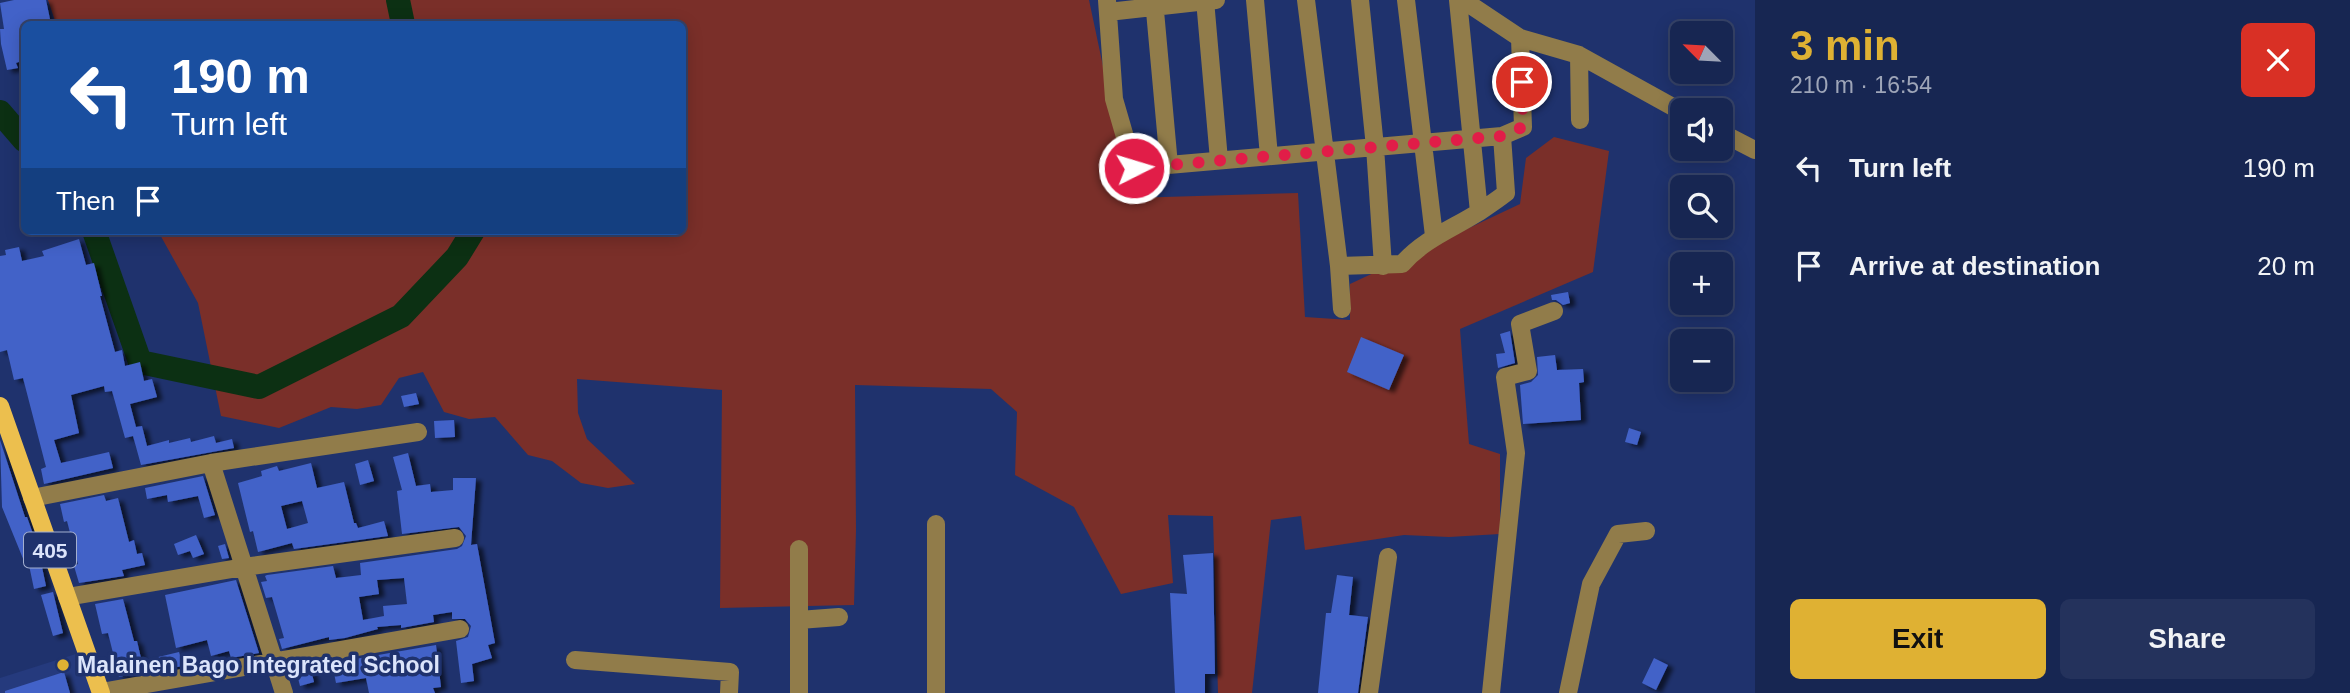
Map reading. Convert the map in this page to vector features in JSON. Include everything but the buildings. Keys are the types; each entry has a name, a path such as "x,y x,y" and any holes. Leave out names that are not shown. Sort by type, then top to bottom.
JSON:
{"main road":[{"name":"405","path":"0,406 101,693"}],"street":[{"path":"1219,160 1208,0 1107,6 1114,99 1134,168 1502,136 1523,127 1520,38"},
{"path":"1255,0 1269,156"},
{"path":"1306,0 1342,309"},
{"path":"1360,0 1375,147 1383,266"},
{"path":"1406,0 1434,236"},
{"path":"1458,0 1479,212"},
{"path":"1463,0 1520,38 1579,55 1670,104"},
{"path":"1154,4 1169,165"},
{"path":"1579,55 1580,120"},
{"path":"1339,266 1402,264 1413,251 1434,236 1479,212 1506,193 1502,136"},
{"path":"1733,139 1755,150"},
{"path":"1491,693 1516,453 1505,377 1528,371 1520,324 1554,311"},
{"path":"32,498 211,463 418,432"},
{"path":"211,463 284,693"},
{"path":"936,524 936,693"},
{"path":"1568,693 1591,584 1618,534 1646,531"},
{"path":"66,597 244,567 455,538"},
{"path":"799,548 799,693"},
{"path":"1369,693 1388,557"},
{"path":"799,620 839,617"},
{"path":"101,693 460,629"},
{"path":"575,660 730,672 729,693"}],"shaded area":[{"path":"48,0 1089,0 1131,198 1298,193 1305,317 1350,320 1350,284 1520,204 1526,158 1554,137 1609,151 1593,272 1460,329 1469,444 1500,454 1500,534 1449,537 1404,535 1305,550 1301,516 1271,520 1252,693 1218,693 1213,516 1168,515 1173,583 1121,594 1074,507 1015,475 1017,412 991,389 855,385 854,605 720,608 722,390 577,379 578,413 587,439 635,484 608,488 581,483 552,461 528,455 495,417 469,419 444,412 423,372 399,378 381,405 357,409 331,407 279,428 221,416 198,303 160,235 686,235 686,21 55,21"},
{"name":"Malainen Bago Integrated School","path":"82,652 94,693 0,693 0,678"}],"waterway":[{"path":"398,0 402,21"},
{"path":"0,112 21,136"},
{"path":"95,235 140,362 259,387 401,316 457,257 471,235"}],"place":[{"name":"Malainen Bago Integrated School","path":"63,665"}],"route":[{"path":"1134,168 1502,136 1523,127 1522,82"}]}
